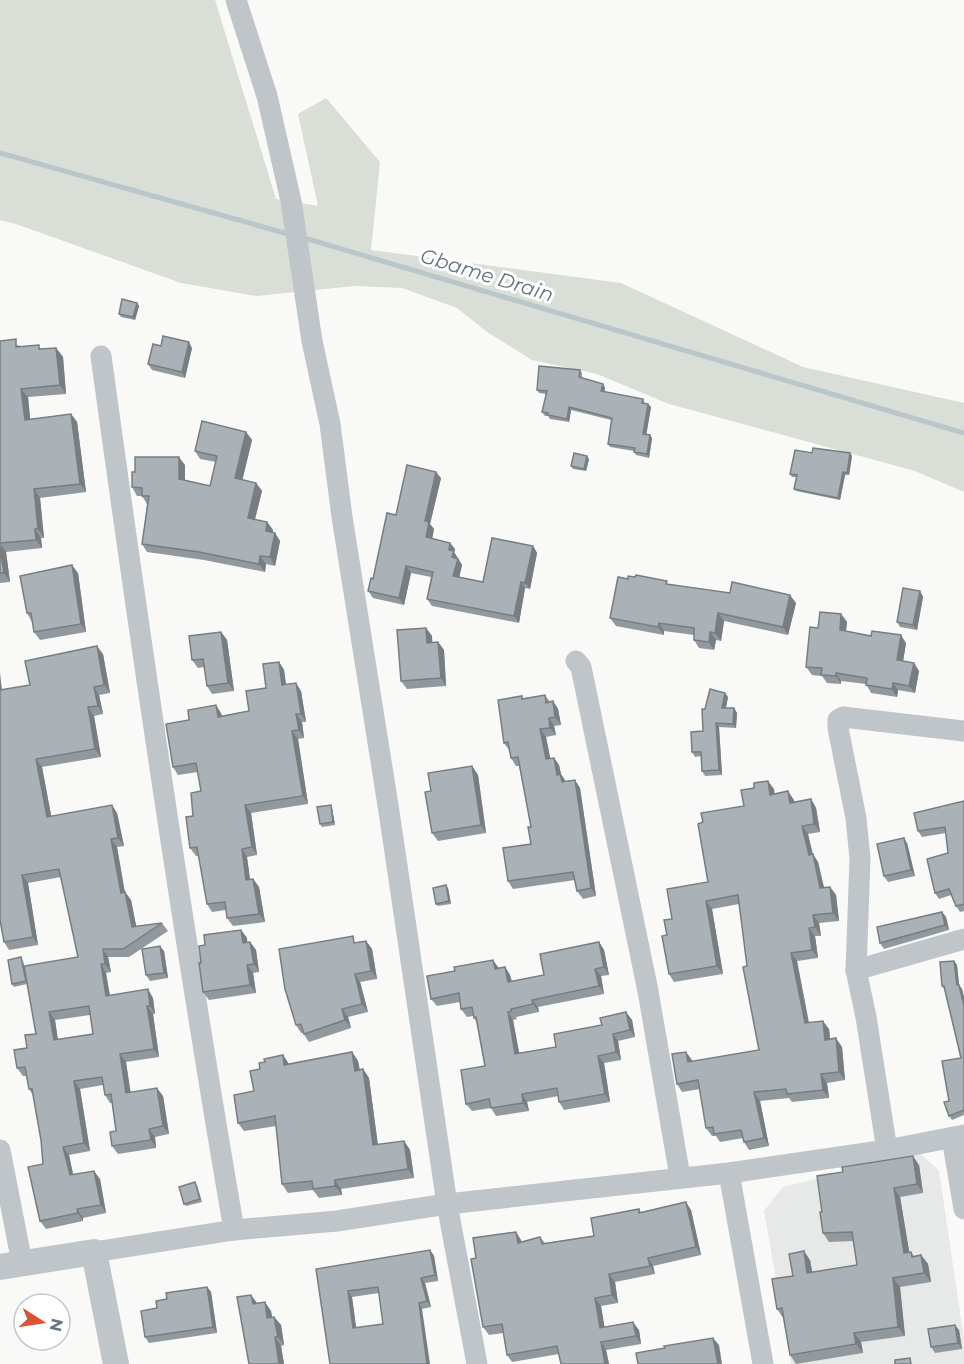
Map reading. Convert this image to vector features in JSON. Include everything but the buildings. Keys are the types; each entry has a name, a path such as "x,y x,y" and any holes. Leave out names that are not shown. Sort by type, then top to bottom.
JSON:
{"street":[{"path":"236,0 267,96 291,201 312,341 330,424 342,517 388,805 447,1204 477,1364"},
{"path":"101,356 156,746 234,1230"},
{"path":"576,661 581,667 621,852 680,1177"},
{"path":"886,1150 866,1017 856,970 860,859 856,818 838,720 843,717 964,731"},
{"path":"856,970 964,939"},
{"path":"0,1150 11,1265 234,1230 337,1221 447,1204 729,1173 886,1150 958,1136 964,1209"},
{"path":"729,1173 763,1364"},
{"path":"94,1252 116,1364"}],"shaded area":[{"path":"0,0 215,0 276,199 318,206 298,114 326,98 380,162 371,250 621,283 803,367 964,403 964,492 915,471 669,404 597,374 532,360 487,332 457,308 402,288 355,286 256,296 181,283 0,220"},
{"path":"920,1153 939,1171 964,1339 964,1364 791,1364 764,1211 783,1187"}],"waterway":[{"name":"Gbame Drain","path":"0,153 292,235"},
{"name":"Gbame Drain","path":"301,237 964,433"}]}
